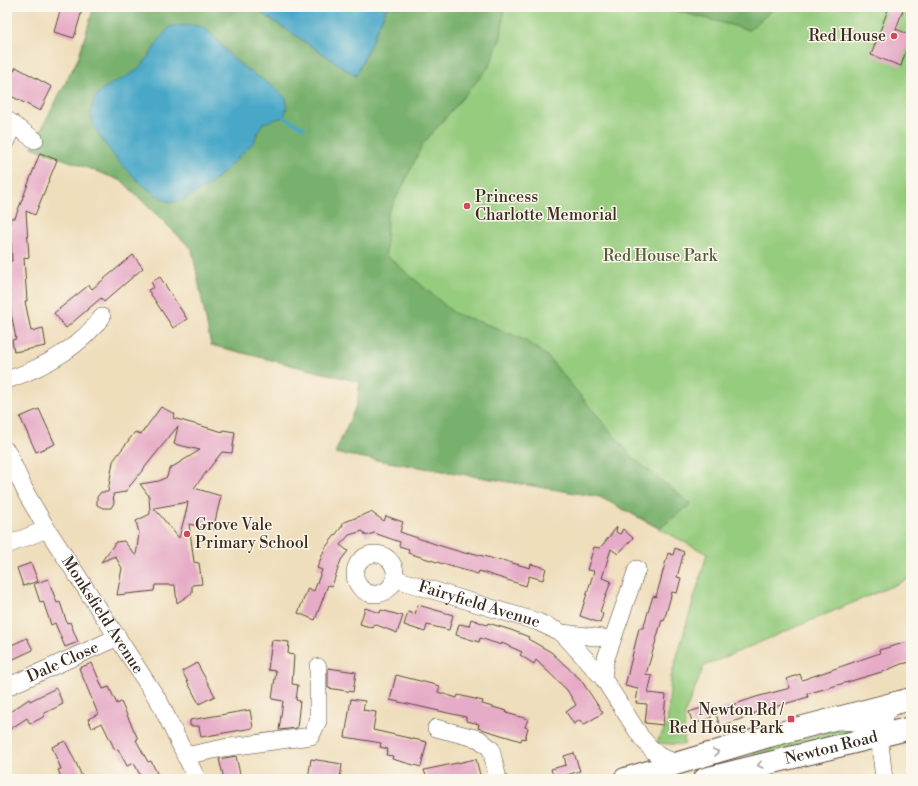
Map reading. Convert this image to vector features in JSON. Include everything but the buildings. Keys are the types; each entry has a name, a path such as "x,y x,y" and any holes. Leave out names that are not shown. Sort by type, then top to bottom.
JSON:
{"highway":[{"name":"Newton Road","path":"630,778 827,721 904,701"},
{"name":"Newton Road","path":"705,779 911,728"}],"street":[{"path":"7,140 10,122 35,140"},
{"path":"7,380 37,369 64,352 96,325 102,317"},
{"name":"Monksfield Avenue","path":"7,451 27,495 47,529 160,703 196,779"},
{"path":"7,545 47,529"},
{"path":"603,678 605,661 637,569"},
{"name":"Fairyfield Avenue","path":"396,579 538,622 562,633 612,639"},
{"name":"Fairyfield Avenue","path":"562,633 603,678 641,737 653,751 661,757 679,764"},
{"name":"Dale Close","path":"7,687 118,637"},
{"path":"185,756 223,748 311,736 318,721 318,666"},
{"path":"884,779 879,735 885,712 904,701"},
{"path":"827,721 854,721 866,724 879,735"},
{"path":"436,728 479,738 491,750 498,779"},
{"name":"Fairyfield Avenue","path":"630,778 642,764 643,753 641,737"}],"green space":[{"name":"Red House Park","path":"94,7 911,7 911,578 704,666 685,713 684,745 656,743 667,725 671,677 707,554 600,497 335,453 357,404 360,382 211,345 192,249 122,181 32,147 78,59"},
{"path":"94,7 253,7 356,76 387,7 504,7 501,37 489,67 422,145 405,182 387,215 386,255 454,313 500,329 526,341 547,356 634,459 691,504 660,528 600,497 335,453 357,404 360,382 211,345 192,249 122,181 32,147 78,59"},
{"path":"662,7 776,7 749,30"},
{"path":"847,727 850,736 755,759 753,749"}],"water":[{"path":"253,7 387,7 356,76"},
{"path":"187,25 202,27 214,36 244,67 280,92 286,98 287,106 284,117 263,123 254,142 209,186 183,200 174,202 164,199 152,192 126,169 114,156 96,130 91,114 93,102 97,95 107,86 126,77 138,69 171,26"}],"waterway":[{"path":"284,117 304,128"}],"place":[{"name":"Red House","path":"894,36"},
{"name":"Princess Charlotte Memorial","path":"467,206"},
{"name":"Grove Vale Primary School","path":"187,534"},
{"name":"Newton Rd / Red House Park","path":"791,719"}]}
